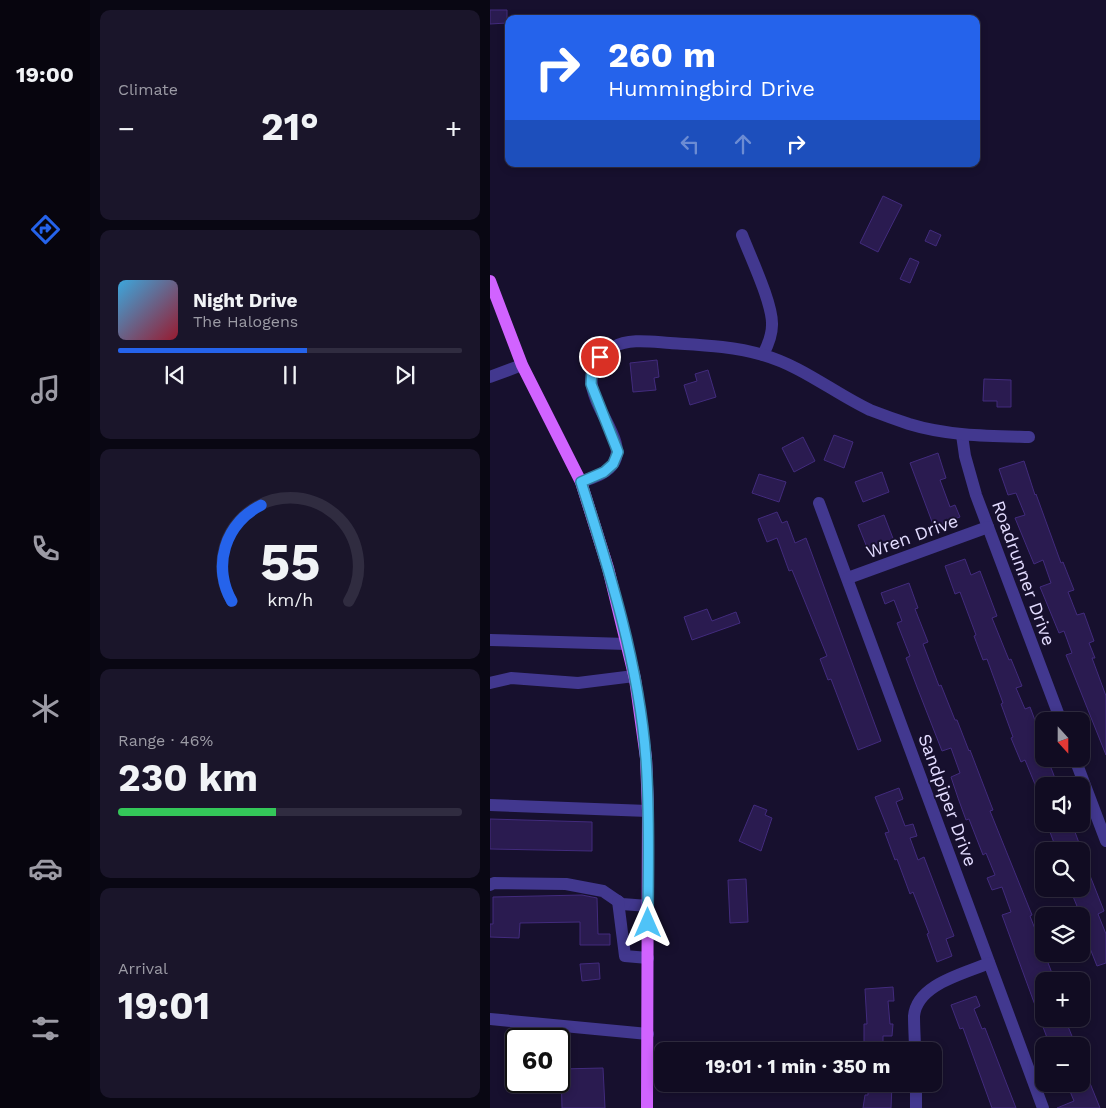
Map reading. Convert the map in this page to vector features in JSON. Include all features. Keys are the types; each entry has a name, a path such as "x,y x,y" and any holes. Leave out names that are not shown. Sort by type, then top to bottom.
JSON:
{"main road":[{"path":"490,281 522,364 581,482 608,568 634,676 646,758 648,811 647,1108"}],"street":[{"path":"742,235 769,304 772,323 771,338 763,355"},
{"path":"581,482 604,472 613,464 618,452 591,384 592,370 600,357 615,346 631,342 705,345 763,355 797,369 870,410 910,424 962,435 1029,438"},
{"path":"490,377 522,364"},
{"name":"Roadrunner Drive","path":"962,435 965,456 976,495 1058,712"},
{"name":"Sandpiper Drive","path":"820,504 1043,1108"},
{"name":"Wren Drive","path":"848,578 988,528"},
{"path":"490,640 627,644"},
{"path":"490,683 511,678 578,683 634,676"},
{"path":"1078,768 1106,841"},
{"path":"490,805 648,811"},
{"path":"490,885 494,883 566,884 603,891 622,904 648,906"},
{"path":"618,901 625,956 648,958"},
{"path":"915,1042 914,1014 920,999 933,986 989,963"},
{"path":"490,1019 648,1034"},
{"path":"916,1092 916,1108"}],"building":[{"path":"490,10 507,10 505,23 490,24"},
{"path":"883,196 902,205 878,252 860,243"},
{"path":"930,230 941,235 936,246 925,241"},
{"path":"910,258 919,262 910,283 900,279"},
{"path":"657,360 659,377 654,378 656,390 633,392 630,363"},
{"path":"708,370 716,397 690,405 684,385 697,381 695,374"},
{"path":"984,379 1011,380 1011,407 997,407 997,401 983,401"},
{"path":"834,435 853,442 844,468 824,460"},
{"path":"803,437 815,461 794,472 782,448"},
{"path":"938,453 946,478 940,480 950,507 955,505 960,517 934,527 910,463"},
{"path":"1024,461 1061,563 1063,562 1074,590 1068,592 1077,615 1084,613 1094,641 1089,643 1095,658 1092,658 1106,696 1106,755 1066,655 1072,653 1064,631 1059,633 1040,587 1051,583 1043,560 1034,564 1015,518 1025,515 1016,493 1008,495 999,469"},
{"path":"882,472 889,492 863,502 855,482"},
{"path":"759,474 786,482 779,502 752,493"},
{"path":"777,512 782,523 787,521 795,543 806,538 881,741 858,750 831,679 828,680 820,659 827,656 792,570 789,571 777,538 767,542 758,519"},
{"path":"884,515 894,541 868,550 858,525"},
{"path":"965,559 971,575 980,571 997,616 992,618 1022,686 1016,688 1025,709 1030,707 1035,720 1035,768 1051,768 1055,777 1035,777 1035,784 1025,760 1021,762 1011,738 1013,737 1001,704 1003,703 987,659 983,660 960,592 955,594 945,566"},
{"path":"909,583 918,608 915,609 928,642 923,644 939,686 941,685 970,750 993,810 990,811 1032,915 1030,916 1035,929 1035,962 1048,962 1052,972 1035,972 1035,1005 1002,915 1011,912 1002,887 992,890 987,878 995,875 986,853 983,855 969,819 966,820 951,777 960,773 951,748 942,751 906,658 910,656 897,623 902,621 894,600 885,604 881,593"},
{"path":"707,609 712,621 736,612 740,623 692,640 684,617"},
{"path":"899,788 903,799 896,802 905,826 913,824 917,836 910,838 918,860 924,857 954,936 946,939 952,956 937,962 927,934 929,933 913,892 910,894 897,859 895,860 885,833 889,832 875,797"},
{"path":"754,805 767,810 765,815 772,818 761,851 739,841"},
{"path":"490,819 592,822 592,851 490,849"},
{"path":"1050,832 1075,832 1079,842 1054,842"},
{"path":"1090,876 1104,911 1098,914 1106,934 1106,963 1097,966 1090,948 1090,907 1077,907 1073,897 1090,897"},
{"path":"746,879 748,922 730,923 728,880"},
{"path":"582,895 597,898 598,934 610,934 610,945 580,945 580,922 520,923 519,938 490,937 490,924 493,924 493,897"},
{"path":"599,963 600,979 582,981 580,964"},
{"path":"893,987 894,1001 888,1001 890,1024 893,1024 892,1036 883,1036 883,1042 864,1042 864,1024 867,1024 865,989"},
{"path":"976,996 980,1006 974,1009 982,1029 985,1028 1016,1108 992,1108 963,1028 960,1029 951,1005"},
{"path":"1043,1027 1068,1027 1072,1037 1047,1037"},
{"path":"603,1068 605,1108 562,1108 562,1093 570,1093 570,1069"},
{"path":"1090,1083 1100,1108 1057,1108 1074,1101 1070,1092 1090,1092"},
{"path":"868,1092 892,1092 891,1108 863,1108 865,1095 868,1095"}],"route":[{"path":"600,357 592,370 591,384 618,452 613,464 604,472 581,482 608,568 635,679 646,758 648,923"}]}
